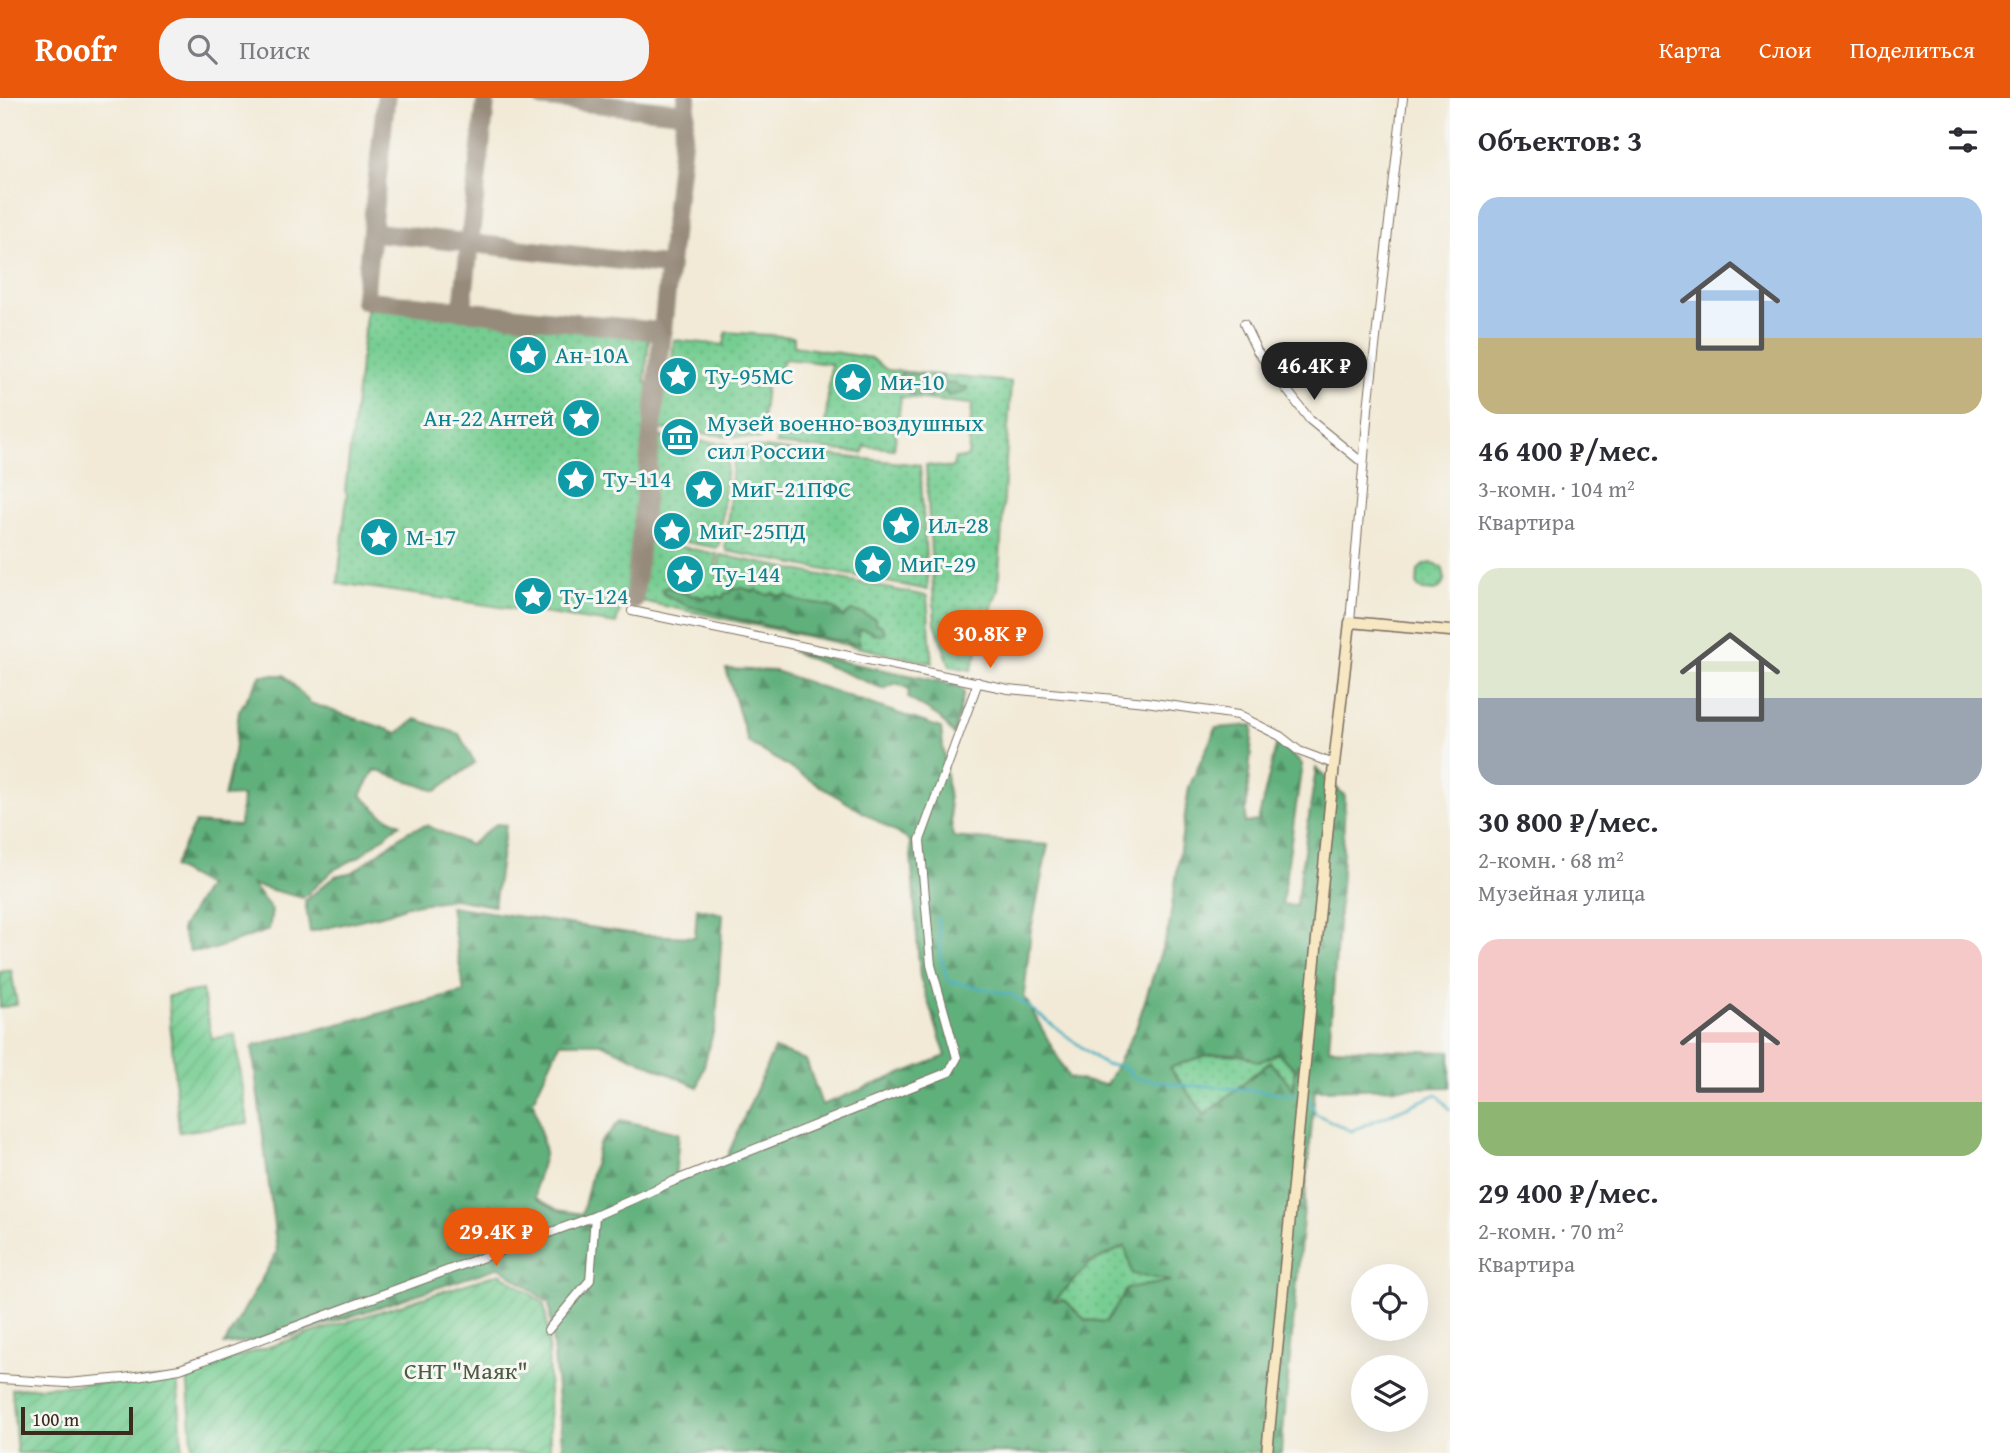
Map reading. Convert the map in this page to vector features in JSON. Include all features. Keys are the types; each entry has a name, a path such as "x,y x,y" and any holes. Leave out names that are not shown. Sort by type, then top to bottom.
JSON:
{"street":[{"path":"1267,1453 1350,622 1368,409 1403,98"},
{"path":"1244,324 1257,351 1310,420 1363,463"},
{"path":"632,611 1008,689 1146,702 1238,715 1280,736 1299,751 1334,764"},
{"path":"1350,622 1450,631"},
{"path":"0,1379 66,1382 124,1378 180,1369 595,1216 674,1181 949,1072 957,1058 931,965 920,841 978,682"},
{"path":"548,1330 590,1280 595,1216"}],"green space":[{"path":"367,307 649,338 645,381 650,387 628,598 623,598 616,624 338,583 347,494 345,491"},
{"path":"726,332 794,337 794,346 871,358 887,370 1011,382 998,589 971,670 950,666 935,623 926,465 950,468 955,458 968,456 972,404 901,397 894,449 865,446 863,453 776,444 778,433 824,437 831,364 785,359 766,386 760,439 660,429 663,389 669,388 674,340 724,345"},
{"path":"901,373 921,374 925,381 930,381 931,375 943,376 943,383 967,387 966,392 948,396 946,392 939,390 931,397 921,392 920,395 909,394 908,388 903,388 899,383"},
{"path":"660,437 728,444 717,548 648,535"},
{"path":"735,445 920,465 928,590 727,551 725,547"},
{"path":"648,540 717,554 715,573 718,572 720,555 927,596 932,663 641,601"},
{"path":"1431,563 1442,567 1444,574 1443,583 1436,591 1423,590 1417,586 1418,571 1423,565"},
{"path":"667,587 703,598 713,596 715,599 718,596 723,598 725,593 730,593 733,588 754,592 756,589 769,595 787,595 801,602 831,607 843,617 851,611 862,613 875,619 876,624 881,625 885,632 880,635 860,629 860,644 818,635 816,637 688,606 663,594 662,589"},
{"path":"791,651 957,685 964,692 954,735 939,717 908,698 909,689 896,683 884,689"},
{"path":"726,669 775,671 941,728 953,837 1048,845 1031,930 1024,996 1069,1078 1106,1085 1136,1028 1169,927 1189,787 1216,728 1253,725 1245,823 1258,821 1277,742 1302,764 1282,904 1296,906 1316,768 1345,796 1329,1048 1450,1052 1450,1087 1315,1090 1281,1453 563,1453 549,1303 500,1267 291,1336 224,1345 277,1252 252,1046 464,992 450,906 642,935 695,937 697,908 723,914 716,1022 698,1087 601,1043 560,1043 533,1100 545,1152 536,1184 536,1198 558,1210 582,1214 599,1144 621,1120 679,1133 675,1178 727,1157 774,1049 806,1060 822,1105 946,1056 920,977 910,841 748,742","holes":["1278,1053 1294,1068 1294,1089 1270,1062 1205,1115 1170,1068 1214,1054 1237,1054 1259,1062","1125,1246 1132,1274 1171,1281 1127,1289 1106,1322 1085,1320 1065,1300 1054,1301 1090,1263"]},
{"path":"261,675 284,675 310,703 398,733 416,719 459,734 475,763 436,791 375,770 361,795 381,814 400,824 359,857 333,870 303,898 252,885 272,910 269,930 208,951 190,951 181,929 207,886 173,867 195,823 240,826 242,796 224,797 234,752 239,711"},
{"path":"496,824 506,825 494,906 454,899 406,906 389,913 310,932 305,901 335,876 353,872 407,832 426,825 470,845"},
{"path":"11,970 17,1004 0,1008 0,972"},
{"path":"202,990 212,1039 235,1034 248,1123 179,1132 168,996"},
{"path":"1278,1053 1294,1068 1294,1090 1255,1073 1205,1115 1170,1068 1208,1054 1246,1055 1259,1062"},
{"path":"1126,1246 1174,1281 1127,1289 1107,1322 1085,1320 1065,1301 1053,1302 1090,1263"},
{"name":"СНТ \"Маяк\"","path":"500,1273 544,1303 548,1330 550,1453 193,1453 187,1373"},
{"path":"177,1378 183,1453 17,1453 12,1389"}],"waterway":[{"path":"938,917 942,961 948,981 1013,995 1105,1065 1117,1065 1127,1069 1133,1077 1141,1079 1297,1095"},
{"path":"1309,1099 1316,1114 1351,1131 1437,1094 1450,1109"}],"taxiway":[{"path":"386,98 364,300 663,332"},
{"path":"462,311 486,98"},
{"path":"542,98 686,113"},
{"path":"634,600 687,98"},
{"path":"372,232 669,266"}],"place":[{"name":"Ан-10А","path":"528,355"},
{"name":"Ту-95МС","path":"678,376"},
{"name":"Ми-10","path":"853,382"},
{"name":"Ан-22 Антей","path":"581,418"},
{"name":"Музей военно-воздушных сил России","path":"680,437"},
{"name":"Ту-114","path":"576,479"},
{"name":"МиГ-21ПФС","path":"704,489"},
{"name":"Ил-28","path":"901,525"},
{"name":"МиГ-25ПД","path":"672,531"},
{"name":"М-17","path":"379,537"},
{"name":"МиГ-29","path":"873,564"},
{"name":"Ту-144","path":"685,574"},
{"name":"Ту-124","path":"533,596"}]}
